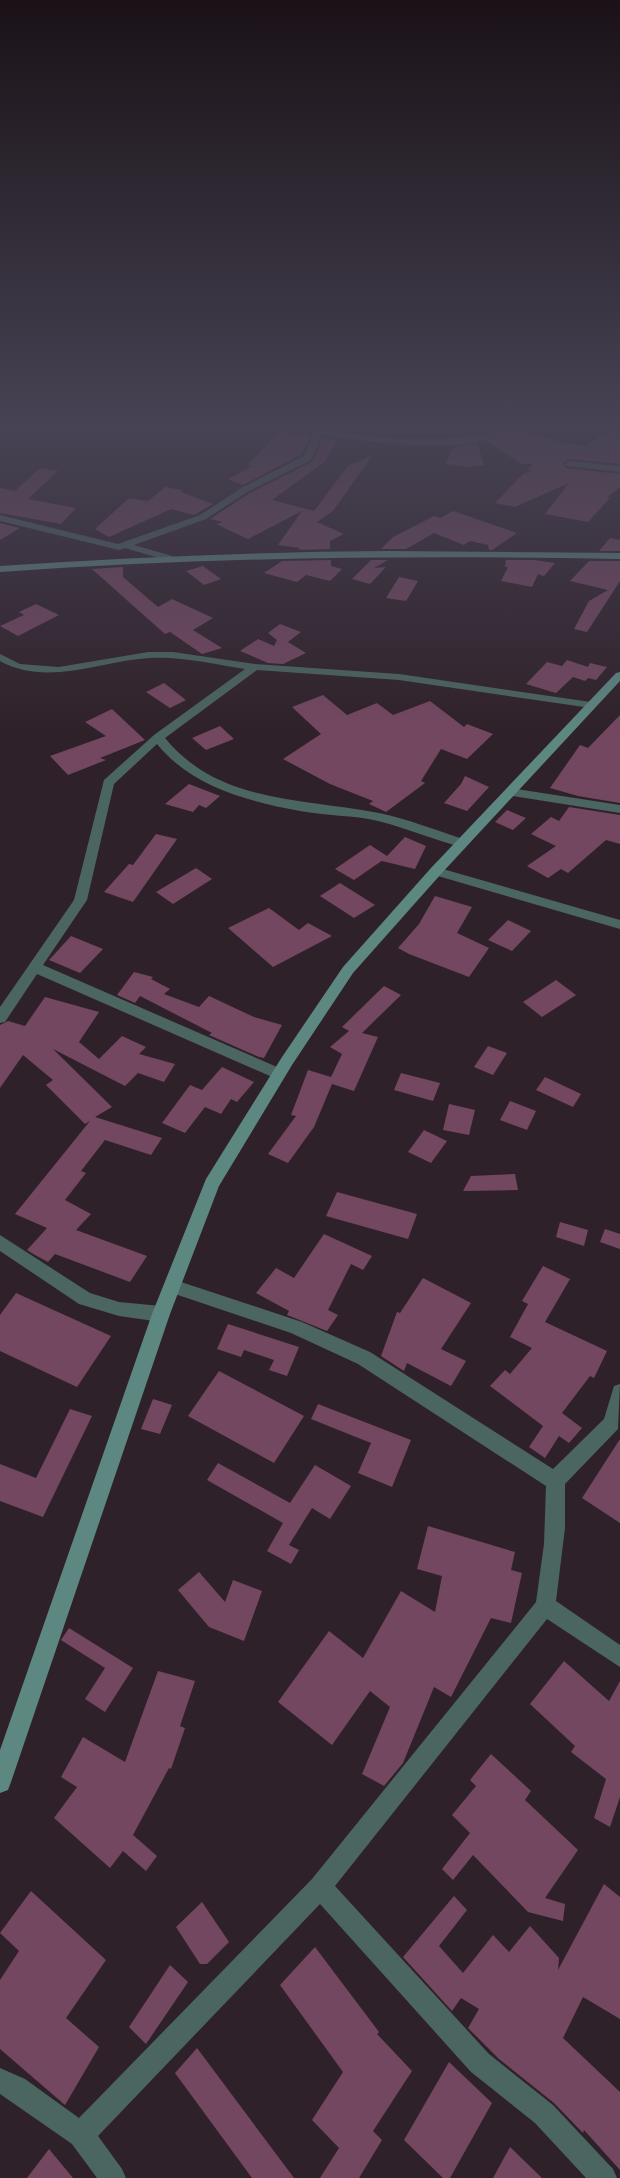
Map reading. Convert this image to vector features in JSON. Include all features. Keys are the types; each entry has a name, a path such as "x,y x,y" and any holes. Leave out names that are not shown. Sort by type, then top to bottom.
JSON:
{"street":[{"path":"55,531 169,558"},
{"path":"108,560 122,546 165,531"},
{"path":"0,569 108,560 416,552 620,556"},
{"path":"0,657 18,667 38,670 94,666 148,655 173,655 255,667 399,677 591,705"},
{"path":"0,1018 80,900 108,783 158,737 255,667"},
{"path":"0,1782 161,1314 212,1184 279,1074 348,970 436,871 620,675"},
{"path":"158,737 175,758 198,775 232,789 300,807 378,817 462,843"},
{"path":"510,792 620,809"},
{"path":"436,871 620,925"},
{"path":"35,967 279,1074"},
{"path":"0,1242 85,1299 119,1309 161,1314"},
{"path":"172,1286 296,1327 364,1358 555,1481"},
{"path":"81,2135 320,1887 545,1606 556,1521 555,1481 616,1424 620,1392"},
{"path":"545,1606 620,1657"},
{"path":"320,1887 480,2062 544,2114 604,2178"},
{"path":"0,2081 16,2088 81,2135 113,2178"}],"building":[{"path":"0,531 16,531 0,540"},
{"path":"98,531 123,531 109,537"},
{"path":"230,531 264,531 248,539"},
{"path":"288,531 336,531 344,534 330,541 330,549 298,550 300,548 278,545"},
{"path":"405,531 510,531 517,533 492,550 489,550 488,545 470,541 464,545 434,533 406,549 381,549 393,537"},
{"path":"610,538 620,540 620,551 599,551"},
{"path":"331,560 331,566 342,569 330,581 306,575 297,582 264,573 282,561"},
{"path":"371,560 388,560 374,568 386,567 370,584 352,579"},
{"path":"506,560 555,563 544,576 538,574 532,587 501,581 508,567 505,567"},
{"path":"589,561 620,561 620,581 587,632 574,629 589,601 608,590 570,581"},
{"path":"203,566 221,579 204,585 186,571"},
{"path":"123,567 123,577 158,607 172,599 213,618 193,630 222,648 202,654 170,632 165,634 92,569"},
{"path":"399,577 418,581 406,601 386,598"},
{"path":"36,604 59,615 18,636 0,626 24,615 19,612"},
{"path":"280,624 301,632 288,642 306,653 283,664 268,663 240,651 258,639 274,646 277,640 268,633"},
{"path":"567,660 588,667 590,663 607,667 596,680 588,678 585,681 573,677 556,693 526,684 547,662 562,666"},
{"path":"164,683 186,700 170,708 146,692"},
{"path":"323,695 347,715 377,703 393,715 430,701 464,727 467,724 493,734 467,759 441,749 421,781 425,783 386,812 369,804 373,801 330,784 283,759 321,734 292,707"},
{"path":"112,709 145,740 100,758 106,760 68,775 50,756 106,736 85,722"},
{"path":"620,715 620,803 578,796 550,788 580,745 588,748"},
{"path":"220,726 234,739 206,750 192,738"},
{"path":"465,776 489,787 467,811 444,803"},
{"path":"189,784 220,796 206,808 199,805 193,812 165,804"},
{"path":"569,807 620,815 620,844 606,840 568,873 561,869 548,878 527,866 556,846 531,834 551,817 559,821"},
{"path":"507,810 526,818 513,830 495,822"},
{"path":"156,834 177,839 133,902 104,892 129,864 133,865"},
{"path":"405,837 426,846 415,869 383,860 354,880 335,869 370,845 387,856"},
{"path":"196,868 212,879 173,904 156,892"},
{"path":"340,883 375,905 354,918 320,896"},
{"path":"435,896 472,907 457,933 489,948 469,977 398,948 419,924"},
{"path":"269,908 299,930 308,923 332,936 273,967 228,928"},
{"path":"508,920 531,931 512,951 488,940"},
{"path":"71,936 103,949 80,973 49,960"},
{"path":"134,972 153,977 151,979 170,989 164,994 199,1007 209,996 254,1017 282,1025 264,1058 259,1057 209,1035 212,1033 140,996 135,1003 117,995"},
{"path":"556,980 576,995 542,1017 523,1002"},
{"path":"384,986 401,995 362,1033 378,1037 354,1091 332,1084 314,1127 288,1163 268,1154 296,1116 291,1115 308,1070 331,1077 342,1054 330,1047 349,1031 342,1027"},
{"path":"45,997 99,1012 79,1042 99,1059 122,1036 146,1047 139,1054 175,1064 164,1082 138,1073 125,1086 53,1049 112,1107 95,1117 162,1138 151,1155 105,1140 81,1171 86,1173 65,1200 91,1214 76,1230 147,1256 130,1282 55,1254 48,1262 35,1255 27,1250 47,1228 15,1214 90,1121 85,1124 46,1085 53,1080 23,1055 0,1088 0,1025 8,1021 25,1026"},
{"path":"488,1046 507,1053 493,1075 474,1067"},
{"path":"222,1067 254,1082 237,1102 231,1099 221,1114 205,1107 185,1133 162,1123 190,1085 202,1090"},
{"path":"401,1073 440,1083 433,1101 394,1090"},
{"path":"545,1077 581,1094 573,1107 536,1090"},
{"path":"510,1101 536,1111 527,1130 500,1120"},
{"path":"449,1104 475,1110 469,1135 443,1130"},
{"path":"424,1130 447,1141 431,1163 408,1152"},
{"path":"515,1174 518,1190 463,1191 471,1176"},
{"path":"337,1192 417,1214 408,1239 326,1216"},
{"path":"560,1222 588,1230 584,1246 556,1237"},
{"path":"605,1229 620,1234 620,1249 600,1242"},
{"path":"324,1234 372,1256 363,1270 351,1264 328,1310 338,1315 327,1331 287,1315 289,1311 256,1293 276,1268 294,1278"},
{"path":"543,1266 570,1279 545,1322 607,1351 594,1378 590,1376 562,1413 582,1428 569,1443 559,1436 545,1458 529,1447 543,1426 490,1386 505,1370 510,1374 532,1348 510,1337 528,1304 522,1301"},
{"path":"423,1278 471,1303 441,1349 466,1361 451,1386 407,1363 404,1371 381,1356 397,1312 400,1313"},
{"path":"16,1293 111,1336 77,1387 0,1351 0,1315"},
{"path":"228,1324 299,1347 287,1376 269,1370 274,1360 244,1350 241,1357 217,1349"},
{"path":"219,1371 304,1416 274,1463 188,1416"},
{"path":"153,1399 172,1405 160,1434 141,1429"},
{"path":"318,1404 411,1440 392,1487 358,1473 371,1443 311,1419"},
{"path":"70,1409 92,1416 43,1517 0,1501 0,1464 36,1478"},
{"path":"620,1439 620,1523 582,1498"},
{"path":"218,1463 290,1503 315,1465 351,1486 330,1519 312,1508 289,1545 299,1550 291,1564 267,1551 283,1523 207,1480"},
{"path":"428,1526 515,1552 511,1570 522,1573 511,1623 491,1618 451,1697 434,1687 403,1763 384,1786 362,1774 390,1707 370,1691 332,1745 278,1702 329,1631 363,1658 401,1591 435,1612 442,1576 417,1569"},
{"path":"199,1572 225,1602 233,1580 262,1591 244,1641 209,1627 178,1590"},
{"path":"69,1628 133,1668 105,1712 85,1699 105,1668 61,1640"},
{"path":"564,1661 609,1701 620,1681 620,1797 610,1827 594,1818 606,1779 571,1752 575,1746 530,1704"},
{"path":"158,1671 195,1681 180,1726 185,1728 171,1769 169,1768 133,1835 157,1856 146,1871 123,1851 110,1868 54,1818 77,1787 61,1777 83,1737 125,1762"},
{"path":"491,1754 531,1791 525,1800 578,1850 545,1898 565,1904 563,1921 528,1912 473,1855 453,1880 442,1869 470,1833 452,1815 476,1786 470,1780"},
{"path":"604,1884 620,1897 620,2019 583,1997 563,2038 620,2092 620,2170 584,2130 583,2133 554,2103 499,2059 468,2028 479,2009 461,1998 452,2011 403,1957 454,1896 467,1910 439,1946 463,1973 493,1935 509,1952 530,1926 559,1958 558,1970"},
{"path":"31,1891 106,1960 66,2018 99,2047 65,2105 0,2049 0,1980 19,1951 0,1933"},
{"path":"202,1902 229,1942 207,1964 200,1964 176,1927"},
{"path":"315,1947 379,2032 377,2034 412,2071 373,2131 382,2140 359,2178 320,2178 339,2148 312,2120 343,2072 280,1985"},
{"path":"170,1965 188,1982 146,2044 129,2027"},
{"path":"197,2048 294,2178 252,2178 175,2073"},
{"path":"449,2062 492,2103 450,2178 443,2178 404,2140"},
{"path":"510,2147 542,2178 493,2178"},
{"path":"49,2149 73,2178 27,2178"}]}
